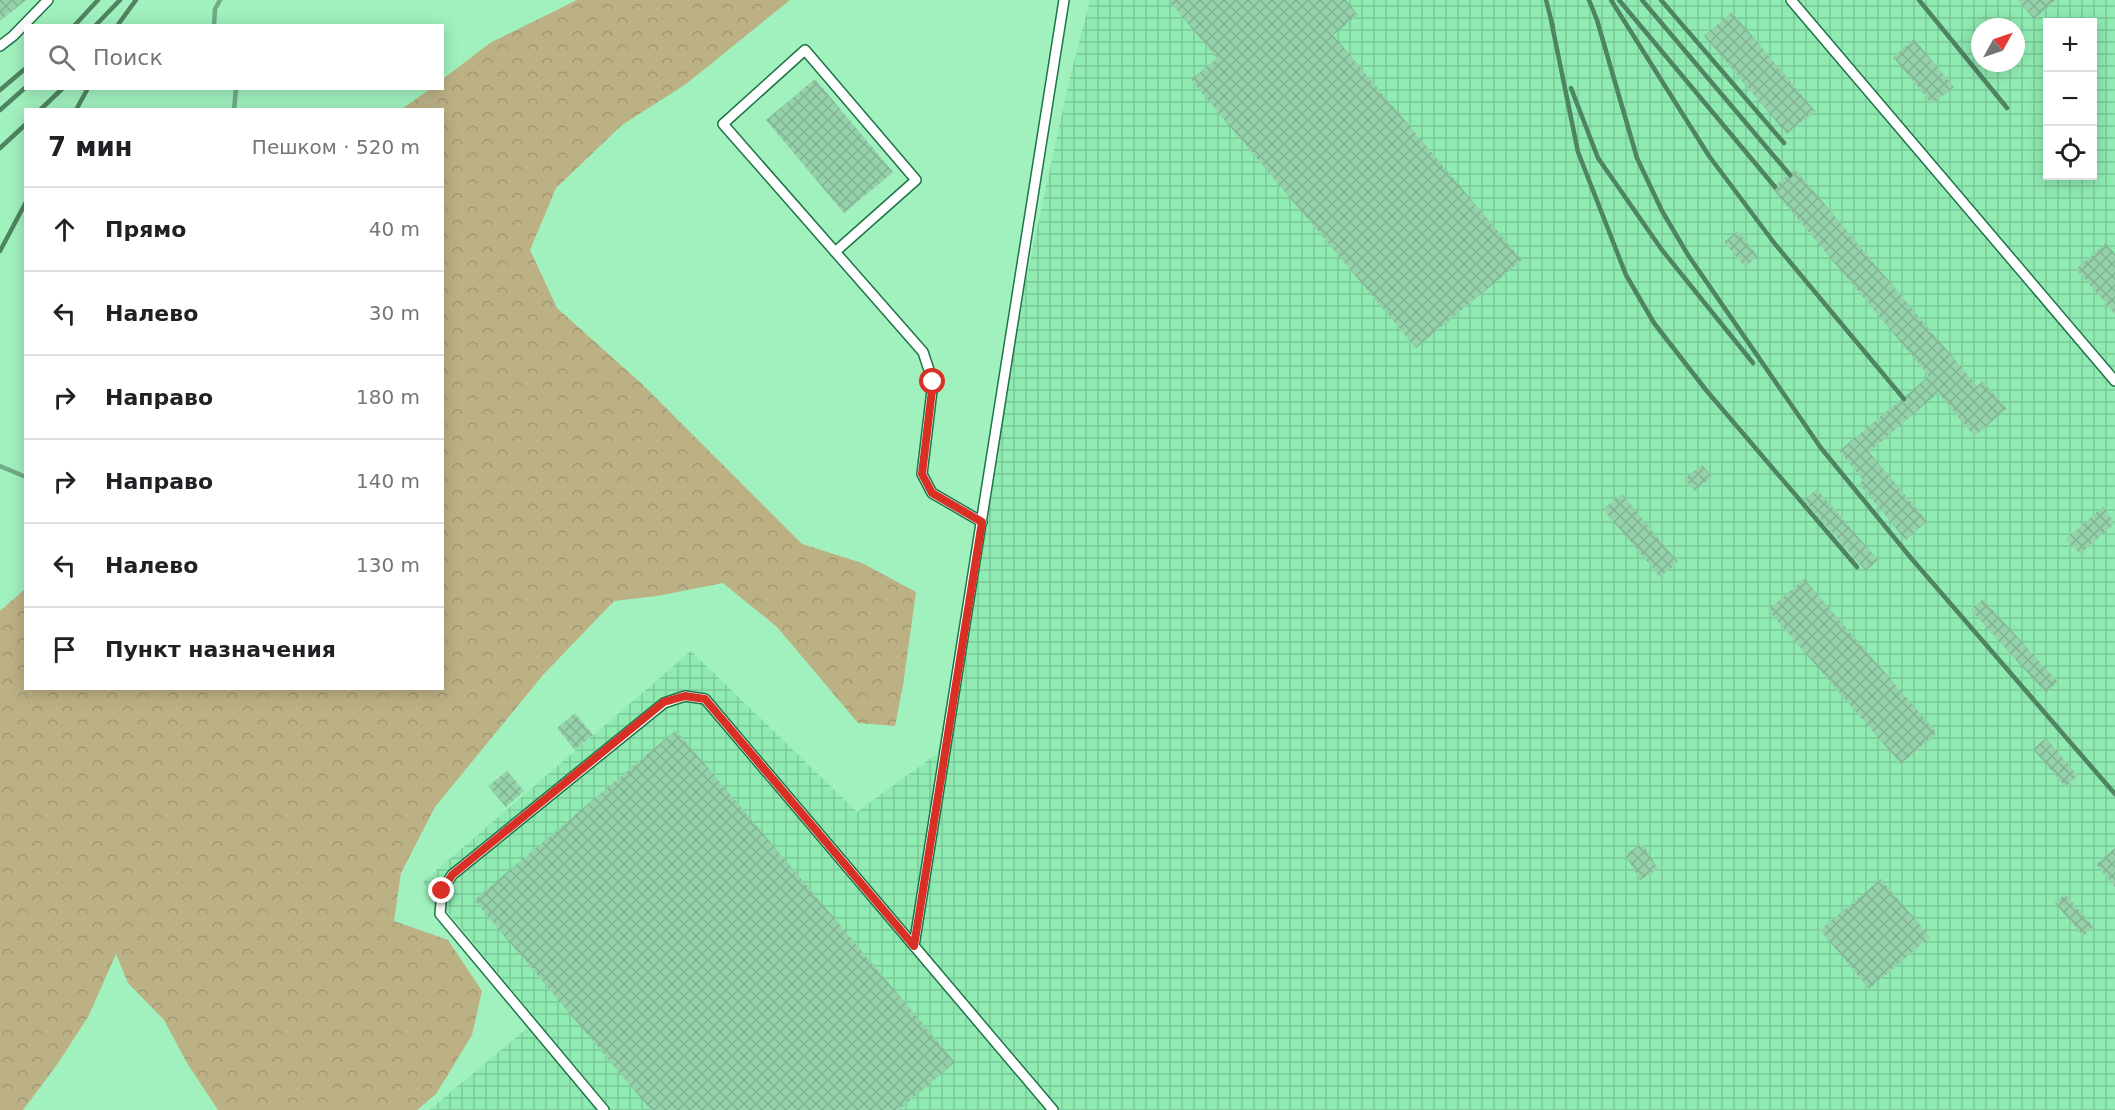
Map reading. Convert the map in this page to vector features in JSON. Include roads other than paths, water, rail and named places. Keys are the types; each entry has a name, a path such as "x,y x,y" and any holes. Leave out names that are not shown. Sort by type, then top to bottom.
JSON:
{"lane":[{"path":"25,24 48,0"},
{"path":"914,946 1064,0"},
{"path":"1791,0 2115,381"},
{"path":"0,46 24,25"},
{"path":"835,252 916,180 805,50 723,124 835,252 923,352 933,382 922,474 932,493 982,522"},
{"path":"604,1110 440,914 442,891 452,875 664,702 685,696 705,699 1053,1110"}],"waterway":[{"path":"214,24 215,9 220,0"},
{"path":"234,108 236,90"},
{"path":"0,466 24,476"}],"railway":[{"path":"76,24 98,0"},
{"path":"97,24 120,0"},
{"path":"118,24 136,0"},
{"path":"1546,0 1553,27"},
{"path":"1589,0 1597,20 1637,158 1662,211 1688,255 1821,448 1911,558 2115,794"},
{"path":"1611,0 1709,156 1775,244 1904,399"},
{"path":"1619,0 1775,187"},
{"path":"1642,0 1790,175"},
{"path":"1661,0 1784,143"},
{"path":"1919,0 2007,108"},
{"path":"1551,20 1578,152 1626,275 1654,323 1706,390 1857,567"},
{"path":"0,90 24,70"},
{"path":"1571,88 1598,158 1662,250 1753,363"},
{"path":"0,110 24,89"},
{"path":"42,108 61,90"},
{"path":"77,108 87,90"},
{"path":"0,148 24,126"},
{"path":"0,251 24,206"}]}
